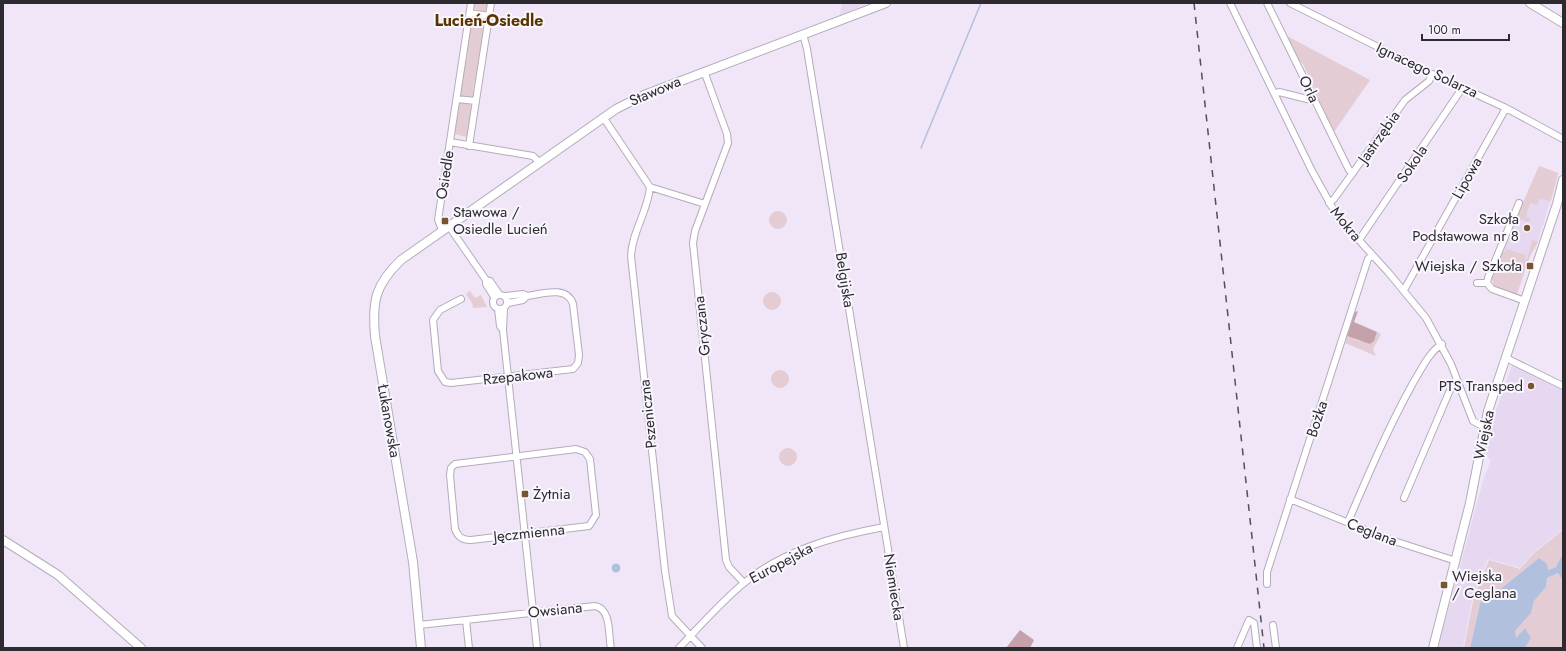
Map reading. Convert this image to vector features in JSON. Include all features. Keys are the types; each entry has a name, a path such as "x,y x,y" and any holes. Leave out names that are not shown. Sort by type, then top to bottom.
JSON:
{"street":[{"name":"Osiedle","path":"445,228 438,220 471,3"},
{"name":"Osiedle","path":"468,146 491,3"},
{"name":"Stawowa","path":"445,228 602,117 644,94 886,3"},
{"name":"Mokra","path":"1230,3 1336,216 1404,290 1426,318 1442,344 1473,421 1484,428"},
{"name":"Orla","path":"1267,3 1349,170 1353,173"},
{"name":"Ignacego Solarza","path":"1290,3 1432,74 1506,108 1563,139"},
{"path":"1530,3 1563,23"},
{"path":"470,13 489,16"},
{"name":"Belgijska","path":"803,34 807,49 884,527"},
{"name":"Gryczana","path":"704,71 728,140 694,238 694,251 726,560 729,567 744,583"},
{"name":"Jastrzębia","path":"1329,203 1334,199 1353,173 1404,100 1429,81 1432,74"},
{"name":"Sokola","path":"1359,240 1463,87"},
{"path":"1275,94 1279,92 1315,101"},
{"path":"457,99 476,101"},
{"name":"Lipowa","path":"1404,290 1506,108"},
{"path":"602,117 650,187 705,204"},
{"name":"Osiedle","path":"450,142 533,156 539,162"},
{"name":"Wiejska","path":"1433,648 1470,503 1484,428 1557,204 1563,180"},
{"name":"Pszeniczna","path":"650,187 648,199 633,241 631,256 669,605 674,619 702,648"},
{"path":"1487,283 1519,203"},
{"path":"445,228 486,280 490,281 500,296 503,306 500,326 503,330 538,648"},
{"name":"Łukanowska","path":"421,648 412,556 375,336 374,306 380,286 392,269 401,260 445,228"},
{"name":"Bożka","path":"1267,584 1266,572 1368,259 1372,255"},
{"path":"1477,283 1487,283"},
{"path":"1487,283 1492,289 1525,301"},
{"name":"Rzepakowa","path":"461,299 440,310 433,320 440,376 445,382 451,383 508,378 570,370 578,363 579,355 573,304 570,297 563,292 527,296 523,294 500,296"},
{"path":"500,296 493,304 503,306"},
{"name":"Rzepakowa","path":"503,306 523,300 527,296"},
{"path":"1348,522 1389,427 1425,363 1437,347 1442,344"},
{"path":"1506,358 1512,359 1563,386"},
{"path":"1404,498 1453,383 1458,381"},
{"name":"Jęczmienna","path":"576,449 585,452 590,459 596,515 592,524 586,527 525,534 468,540 460,537 455,529 450,474 452,466 460,462 576,449"},
{"name":"Ceglana","path":"1290,499 1388,539 1456,561"},
{"name":"Europejska","path":"679,648 744,583 775,562 821,542 847,534 884,527"},
{"name":"Niemiecka","path":"884,527 904,648"},
{"path":"3,540 35,558 58,575 142,648"},
{"name":"Owsiana","path":"419,625 599,606 606,615 611,648"},
{"path":"466,620 468,648"},
{"path":"1237,648 1249,620 1254,623 1257,648"},
{"path":"1273,625 1276,648"}],"shaded area":[{"path":"473,3 489,3 488,9 484,12 473,8"},
{"path":"842,3 867,3 867,4 840,15"},
{"path":"473,17 483,18 486,23 479,55 477,79 475,80 473,90 475,92 472,97 462,96 459,92 464,62 467,59 468,49 466,47"},
{"path":"1287,36 1370,80 1334,132 1303,64 1300,62"},
{"path":"460,103 469,103 472,106 468,135 466,137 454,134 455,119 457,117"},
{"name":"Szkoła Podstawowa nr 8","path":"1539,166 1558,173 1558,176 1537,244 1530,256 1517,294 1491,277"},
{"path":"1539,166 1558,173 1551,201 1540,199 1537,205 1530,203 1526,217 1530,218 1529,222 1519,219 1517,225 1513,225"},
{"path":"778,211 784,214 787,220 784,226 778,229 772,226 769,220 772,214"},
{"path":"1532,240 1538,242 1530,256 1517,294 1495,287 1491,277 1503,247 1503,252 1505,252 1506,249 1526,255 1525,259 1527,260"},
{"path":"470,291 475,298 481,295 487,307 473,308 472,303 466,294"},
{"path":"772,292 778,295 781,301 778,307 772,310 766,307 763,301 766,295"},
{"path":"1358,311 1354,322 1377,332 1374,341 1370,344 1347,336 1355,312"},
{"path":"1377,332 1381,334 1373,349 1376,356 1345,343 1347,336 1359,341 1374,341"},
{"path":"1512,365 1563,391 1563,529 1533,553 1520,568 1488,559 1473,596 1463,648 1438,648 1484,477 1491,461 1486,455 1487,436"},
{"path":"780,370 786,373 789,379 786,385 780,388 774,385 771,379 774,373"},
{"path":"788,448 794,451 797,457 794,463 788,466 782,463 779,457 782,451"},
{"path":"1563,530 1563,553 1556,567 1548,570 1539,558 1498,591 1486,589 1480,604 1470,648 1464,648 1474,596 1489,560 1520,569 1533,554"},
{"path":"1558,573 1563,581 1563,648 1525,648 1531,638 1525,628 1515,639 1515,631 1531,613 1534,601 1546,587 1547,578"},
{"path":"1020,630 1034,640 1030,648 1006,648"}],"water":[{"path":"1563,553 1563,581 1558,573 1547,578 1546,587 1534,601 1531,613 1515,631 1516,638 1525,628 1531,638 1525,648 1470,648 1480,604 1486,589 1490,588 1494,592 1498,591 1539,558 1547,564 1548,570 1556,567"},
{"path":"616,563 621,568 616,573 611,568"}],"waterway":[{"path":"921,148 981,3"}],"railway":[{"path":"1194,3 1264,648"}],"place":[{"name":"Stawowa / Osiedle Lucień","path":"445,221"},
{"name":"Szkoła Podstawowa nr 8","path":"1527,228"},
{"name":"Wiejska / Szkoła","path":"1530,266"},
{"name":"PTS Transped","path":"1531,386"},
{"name":"Żytnia","path":"525,494"},
{"name":"Wiejska / Ceglana","path":"1444,585"}],"district":[{"name":"Lucień-Osiedle","path":"489,20"}]}
